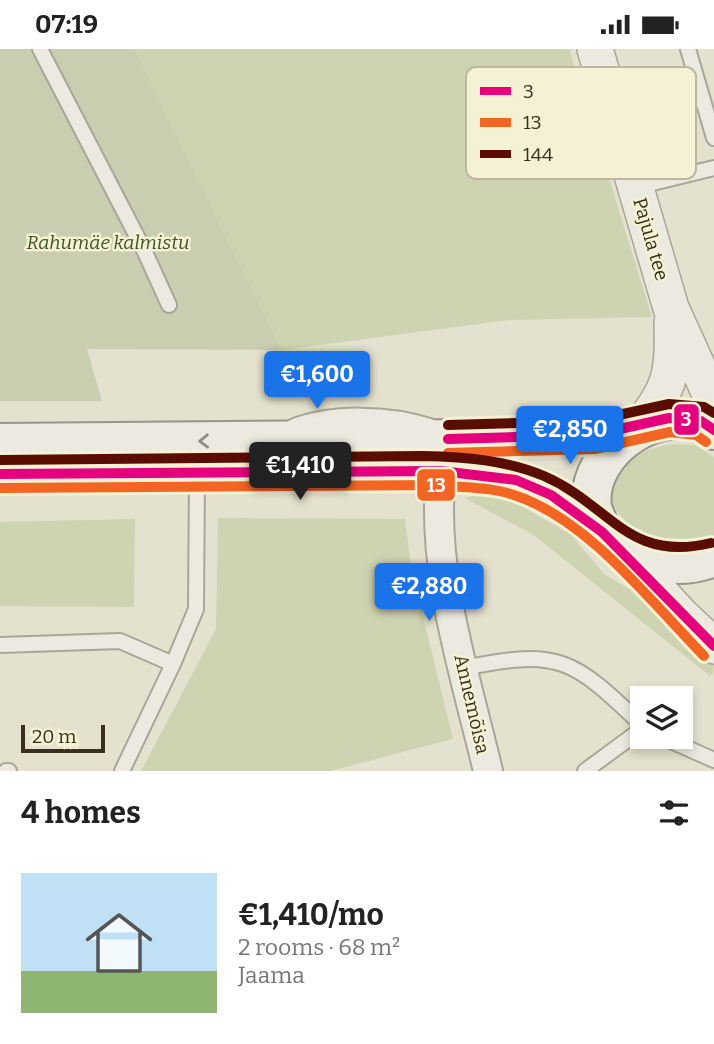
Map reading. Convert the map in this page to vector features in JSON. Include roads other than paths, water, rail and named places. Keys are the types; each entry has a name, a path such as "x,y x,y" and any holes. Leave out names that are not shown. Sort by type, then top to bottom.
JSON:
{"main road":[{"path":"0,443 471,439 593,435 639,427 669,418 701,421 714,430"},
{"path":"610,539 592,507 593,486 617,446 639,427"},
{"path":"0,474 441,471 516,480 551,495 610,539 643,558 690,564 714,557"}],"street":[{"name":"Pajula tee","path":"595,49 600,67"},
{"name":"Pajula tee","path":"634,179 671,308"},
{"path":"671,308 714,403"},
{"path":"639,427 657,406 671,374 671,308"},
{"name":"Annemõisa","path":"441,471 437,506 439,553 488,771"},
{"path":"610,539 714,646"}],"lane":[{"path":"40,49 144,250 169,305"},
{"path":"688,49 693,67"},
{"path":"696,76 714,138"},
{"path":"696,172 714,168"},
{"path":"636,187 669,179"},
{"path":"122,771 196,610 197,473"},
{"path":"0,645 120,641 173,664"},
{"path":"464,668 522,657 554,659 583,673 630,716"},
{"path":"585,771 630,736"},
{"path":"690,749 714,760"}],"park label":[{"name":"Rahumäe kalmistu","path":"108,242"}]}
